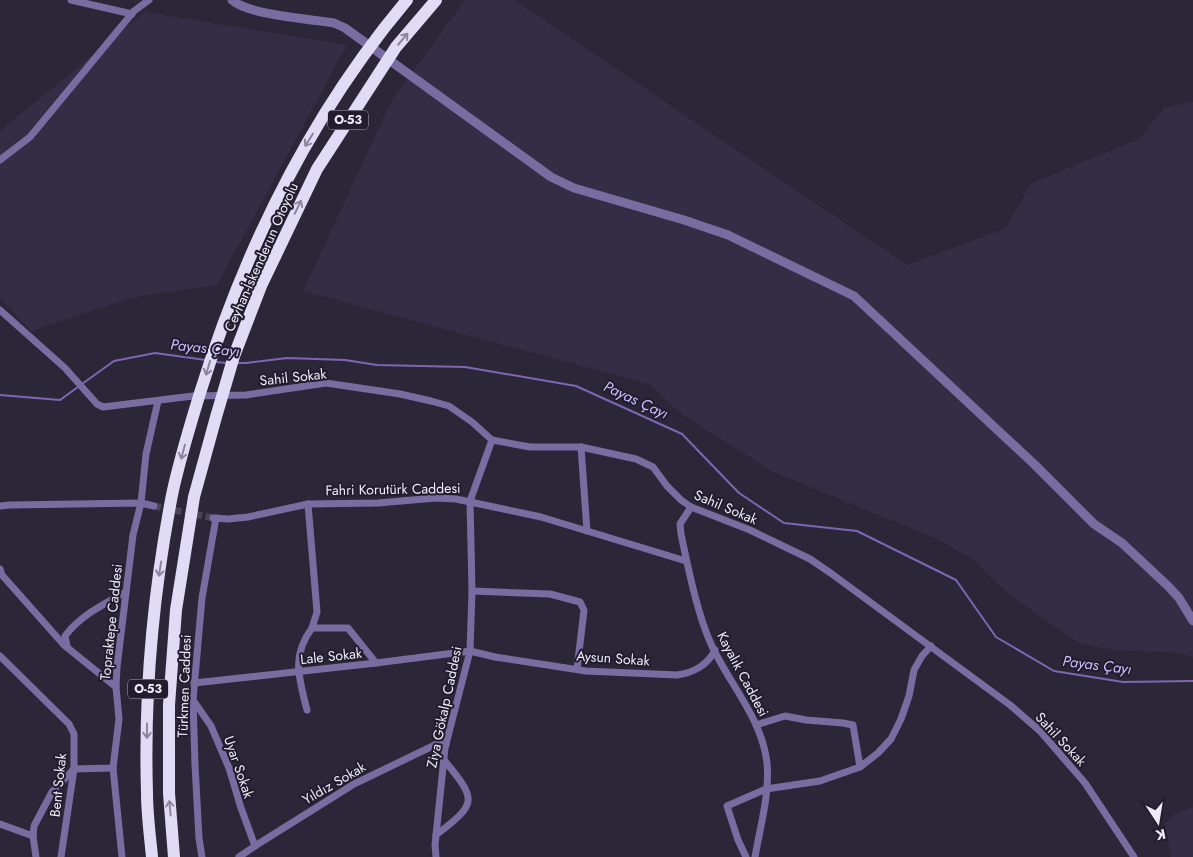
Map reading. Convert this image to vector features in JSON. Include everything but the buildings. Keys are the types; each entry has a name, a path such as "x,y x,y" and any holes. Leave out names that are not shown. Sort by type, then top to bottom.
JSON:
{"highway":[{"path":"327,111 397,0"},
{"name":"Ceyhan-İskenderun Otoyolu","path":"152,857 147,794 147,704 154,607 172,492 194,411 214,349 257,241 297,158 378,34 407,0"},
{"name":"Ceyhan-İskenderun Otoyolu","path":"174,857 169,793 169,704 176,610 194,497 234,356 261,286 317,169 396,47 436,0"}],"street":[{"path":"71,0 132,14"},
{"path":"0,160 30,137 132,14 149,0"},
{"path":"232,0 244,8 260,12 334,23 352,32 551,177 574,188 684,220 728,235 854,296 1034,464 1094,524 1122,543 1169,587 1179,598 1193,621"},
{"name":"Sahil Sokak","path":"0,310 65,368 97,404 103,407 193,396 246,395 326,383 400,394 449,406 472,422 492,440 530,447 581,447 636,459 653,467 668,486 690,507 750,530 810,559 1010,705 1040,731 1084,783 1134,857"},
{"name":"Topraktepe Caddesi","path":"122,857 113,768 118,719 117,667 133,535 141,503 146,454 158,401"},
{"path":"470,501 492,440"},
{"path":"581,447 586,531"},
{"name":"Fahri Korutürk Caddesi","path":"214,518 248,517 308,504 378,503 436,498 456,499 541,518 686,561"},
{"name":"Ziya Gökalp Caddesi","path":"436,857 436,836 446,745 470,651 472,591 470,501"},
{"path":"0,506 141,503 154,506"},
{"path":"307,710 298,672 303,640 312,628 317,612 308,504"},
{"name":"Kayalık Caddesi","path":"690,507 680,524 686,561 701,613 711,644 762,736 767,764 766,789 755,857"},
{"name":"Türkmen Caddesi","path":"202,857 198,828 193,700 202,598 214,518"},
{"path":"0,569 2,575 70,651 116,687"},
{"path":"472,591 550,594 580,602 584,610 577,669"},
{"path":"67,646 66,636 70,630 92,611 126,592"},
{"path":"312,628 348,628 376,664"},
{"path":"746,857 738,840 728,806 766,789 820,780 860,767 878,753 891,739 901,719 909,696 914,670 922,656 931,646"},
{"name":"Aysun Sokak","path":"470,651 495,657 586,671 663,675 688,674 708,661 714,650"},
{"name":"Lale Sokak","path":"194,683 376,664 470,651"},
{"name":"Bent Sokak","path":"0,656 69,724 74,734 74,769 61,857"},
{"name":"Uyar Sokak","path":"193,700 211,726 229,768 255,846"},
{"path":"756,725 785,716 853,725 860,767"},
{"name":"Yıldız Sokak","path":"239,857 354,784 437,744 446,745"},
{"path":"436,836 463,812 469,802 469,795 458,777 444,760"},
{"path":"36,857 33,836 34,826 52,792 74,769 113,768"},
{"path":"0,824 33,836"}],"shaded area":[{"path":"465,0 514,0 907,265 1006,228 1031,183 1139,139 1165,107 1193,102 1193,657 1180,653 1115,650 1080,644 1011,596 971,558 935,538 773,472 680,413 649,384 303,291 392,100"},
{"path":"145,12 347,45 217,285 135,297 31,331 0,298 0,131"},
{"path":"1193,807 1193,857 1171,857 1165,824 1174,814"}],"waterway":[{"name":"Payas Çayı","path":"82,384 114,361 155,353 206,360"},
{"name":"Payas Çayı","path":"236,363 287,358 345,360 377,365 465,367 576,386 682,434 739,493 784,523 857,531 956,580 996,637 1054,671 1123,682 1193,681"},
{"name":"Payas Çayı","path":"216,362 226,363"},
{"name":"Payas Çayı","path":"0,395 60,400 78,387"}],"tunnel":[{"path":"154,506 213,518"}]}
